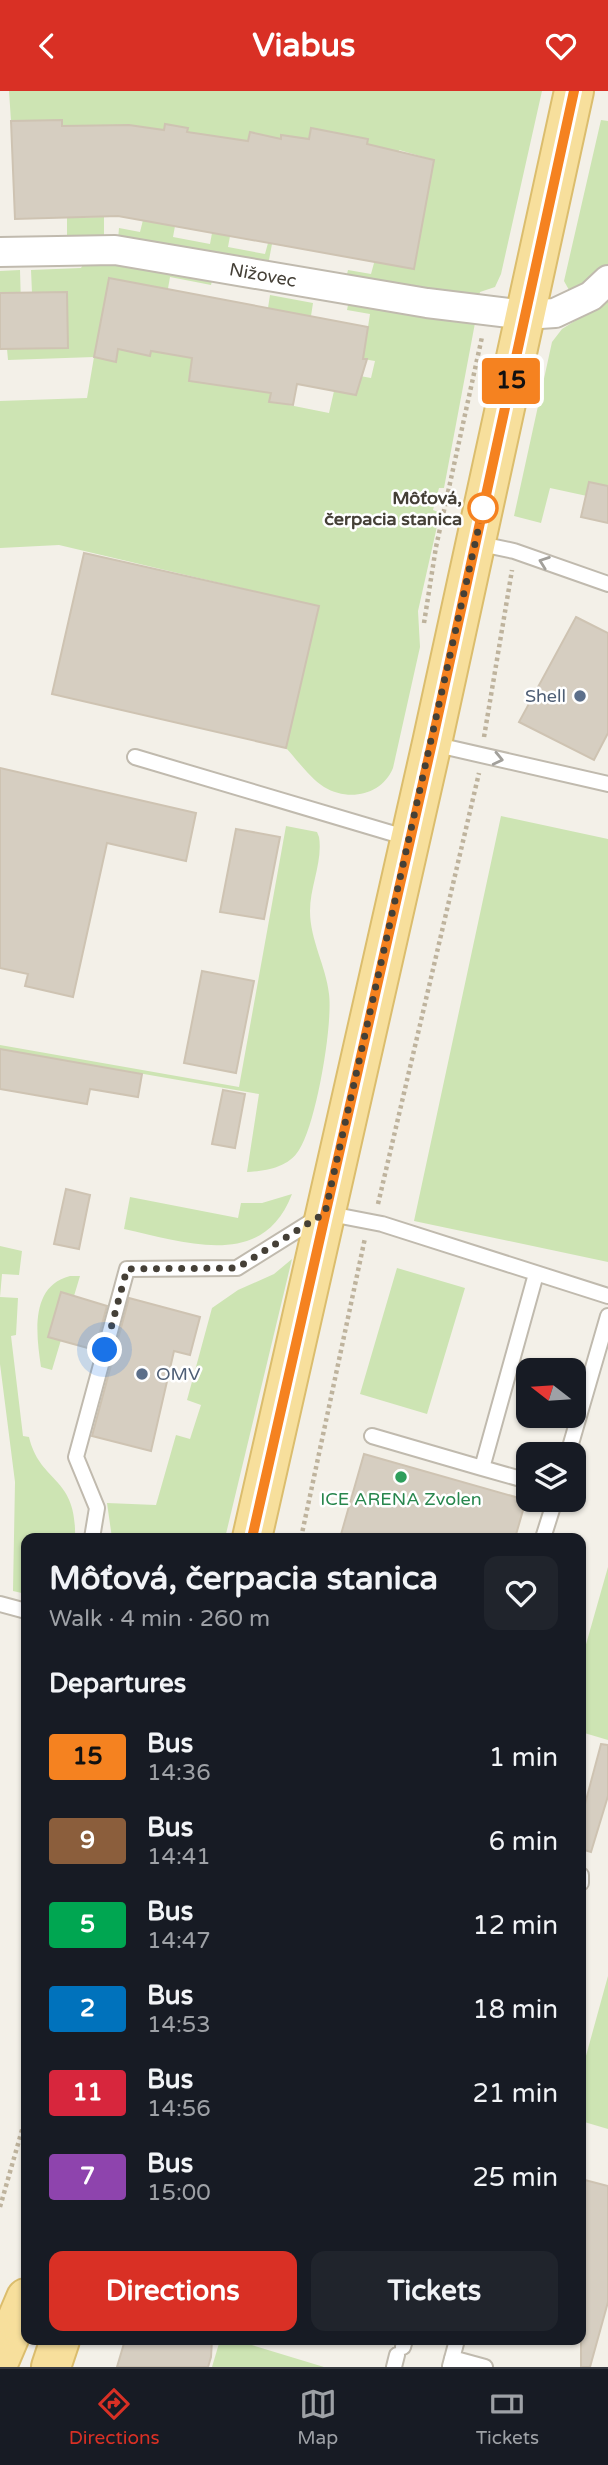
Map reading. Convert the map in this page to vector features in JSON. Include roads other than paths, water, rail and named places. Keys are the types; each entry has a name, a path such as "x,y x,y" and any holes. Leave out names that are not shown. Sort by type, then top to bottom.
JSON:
{"main road":[{"path":"253,1533 432,743 574,91"},
{"path":"0,2359 21,2310"},
{"path":"51,2367 58,2345"}],"street":[{"name":"Nižovec","path":"0,252 115,250 427,303 525,315 555,313 591,296 608,280"}],"lane":[{"path":"476,543 514,551 608,584"},
{"path":"432,743 608,784"},
{"path":"135,757 410,839"},
{"path":"93,1533 97,1508 76,1457 127,1269 237,1268 325,1213 369,1221 608,1296"},
{"path":"482,1468 536,1274"},
{"path":"572,1442 608,1317"},
{"path":"372,1436 516,1478"},
{"path":"545,1533 551,1512"},
{"path":"456,2345 451,2363 485,2367"}],"place":[{"name":"Môťová, čerpacia stanica","path":"483,508"},
{"name":"Shell","path":"580,696"},
{"name":"OMV","path":"142,1374"},
{"name":"ICE ARENA Zvolen","path":"401,1477"}]}
